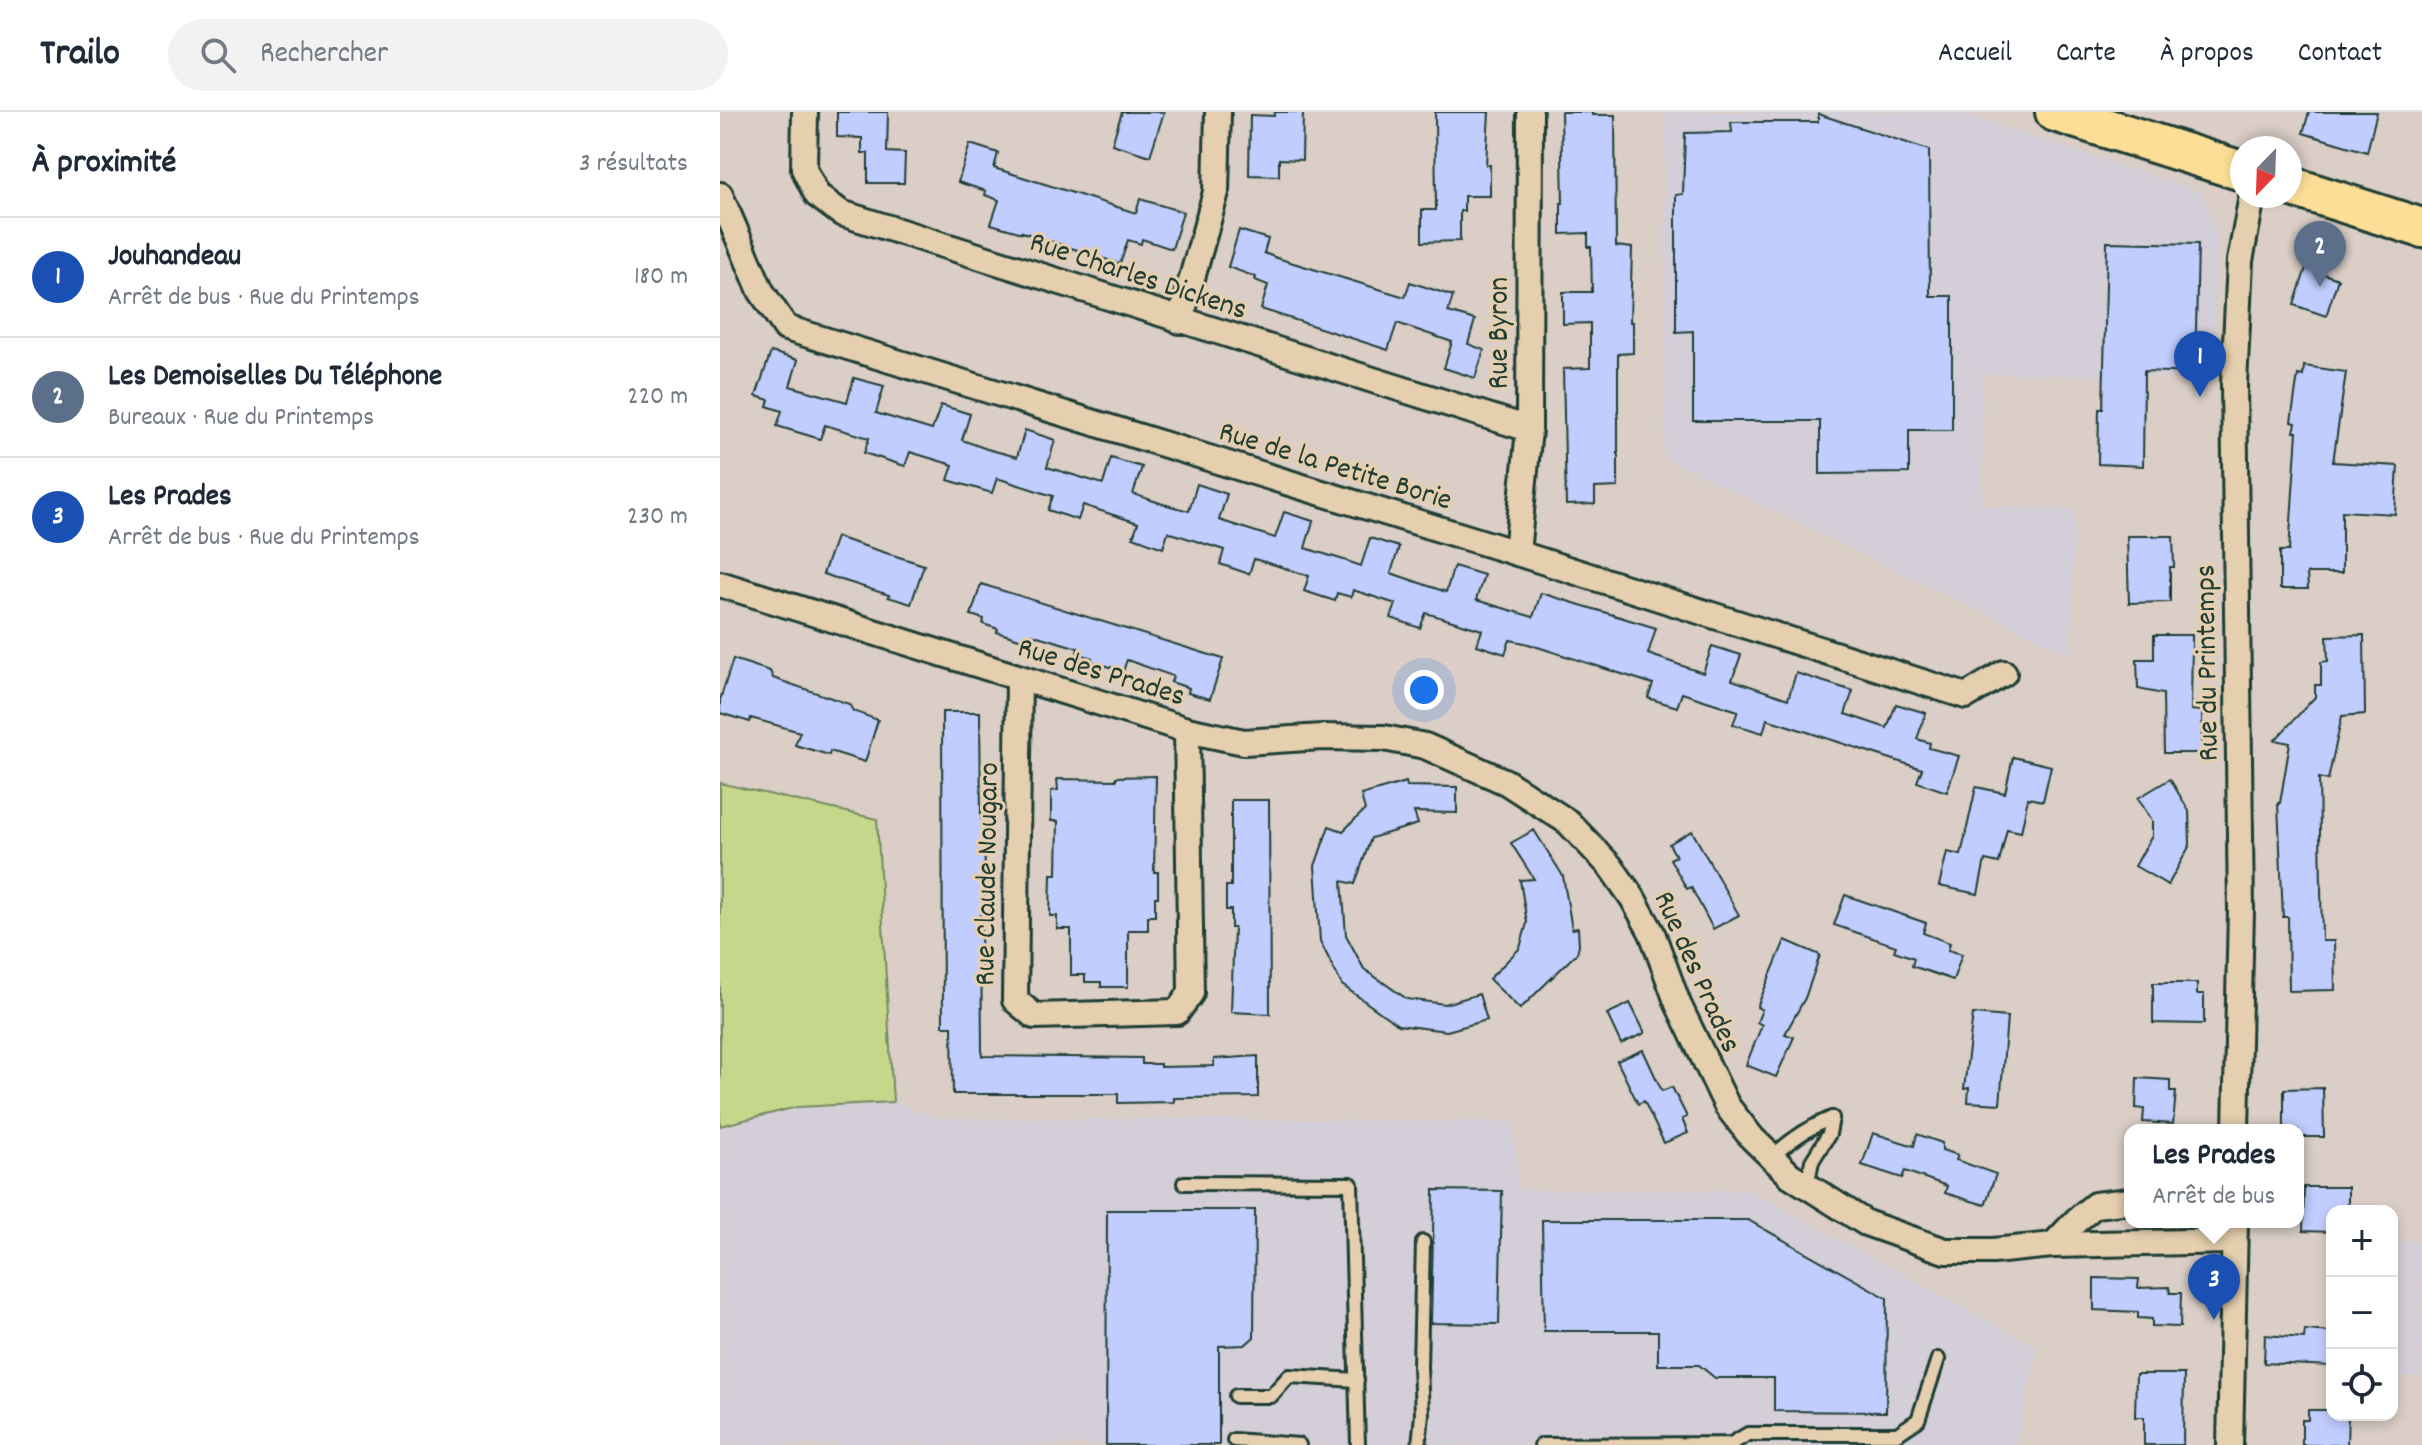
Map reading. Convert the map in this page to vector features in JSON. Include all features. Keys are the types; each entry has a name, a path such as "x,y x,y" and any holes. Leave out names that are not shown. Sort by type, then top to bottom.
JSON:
{"main road":[{"path":"2055,112 2230,167"},
{"path":"2302,189 2421,223"}],"street":[{"name":"Rue Charles Dickens","path":"805,112 804,169 817,195 841,213 1529,429"},
{"path":"1180,321 1216,192 1218,112"},
{"name":"Rue Byron","path":"1517,553 1529,429 1530,112"},
{"name":"Rue de la Petite Borie","path":"720,195 761,291 786,328 1517,553 1966,696 2004,673"},
{"name":"Rue du Printemps","path":"2236,1124 2241,910 2234,384 2240,261 2250,208"},
{"name":"Rue des Prades","path":"720,584 1187,730 1244,742 1322,737 1384,738 1425,746 1506,782 1568,822 1610,866 1632,897 1652,933 1678,1004 1727,1106 1771,1158 1790,1175 1866,1223 1945,1251 1993,1251 2234,1232"},
{"name":"Rue Claude Nougaro","path":"1019,678 1015,1000 1034,1016 1177,1012 1191,993 1187,730"},
{"path":"2053,1245 2095,1205 2124,1202"},
{"path":"2230,1445 2234,1232"}],"lane":[{"path":"1771,1158 1795,1138 1832,1118 1829,1134 1812,1161 1807,1186"},
{"path":"1184,1183 1351,1184 1358,1445"},
{"path":"1419,1445 1423,1242"},
{"path":"1541,1445 1731,1444 1748,1434 1897,1434 1918,1420 1938,1359"},
{"path":"1236,1396 1271,1396 1289,1376 1357,1380"},
{"path":"1234,1440 1299,1445"}],"shaded area":[{"path":"1665,112 1957,112 2202,192 2218,233 2212,378 1983,374 1982,505 2075,510 2071,655 1664,458"},
{"path":"893,1102 937,1118 1513,1121 1519,1190 1749,1190 2038,1348 2016,1445 720,1445 720,1126 797,1107"},
{"path":"2398,1240 2422,1242 2422,1377 2398,1375"}],"green space":[{"path":"720,783 877,819 893,1102 797,1107 720,1126"}],"building":[{"path":"837,112 888,112 887,152 905,153 904,183 868,183 868,153 862,153 862,138 837,137"},
{"path":"1122,112 1164,112 1150,156 1112,144"},
{"path":"1275,112 1303,112 1302,160 1279,159 1279,176 1249,175 1250,115 1274,116"},
{"path":"1435,112 1489,112 1486,165 1490,165 1490,196 1464,196 1464,211 1460,211 1460,241 1422,242 1422,210 1436,210"},
{"path":"1561,112 1615,115 1616,246 1632,248 1630,322 1633,322 1633,353 1618,354 1618,487 1595,488 1595,504 1566,505 1563,369 1590,368 1590,323 1563,324 1563,292 1592,292 1588,233 1561,234"},
{"path":"2309,112 2377,112 2367,152 2303,133"},
{"path":"1818,114 1929,150 1930,296 1952,296 1952,430 1909,430 1909,473 1820,474 1820,421 1693,421 1693,331 1676,332 1676,195 1683,194 1685,133 1732,132 1731,122 1818,122"},
{"path":"970,144 998,153 994,168 1136,213 1140,199 1183,212 1172,249 1142,239 1141,244 1128,240 1120,264 991,224 999,200 985,195 986,191 958,182"},
{"path":"1239,230 1268,239 1264,253 1277,258 1405,297 1410,282 1453,296 1448,312 1475,320 1468,344 1484,350 1475,378 1444,368 1452,342 1397,323 1388,350 1261,309 1268,285 1228,267"},
{"path":"2107,242 2198,244 2195,373 2144,371 2143,466 2098,464 2099,409 2103,409"},
{"path":"2306,268 2338,279 2326,316 2294,305"},
{"path":"771,352 798,360 790,386 847,402 854,378 884,386 876,413 932,430 941,405 970,414 962,440 987,449 1017,457 1025,430 1055,440 1047,467 1103,484 1111,458 1142,467 1133,494 1163,504 1189,511 1197,484 1227,494 1219,520 1275,538 1284,512 1313,521 1305,548 1361,566 1370,538 1399,547 1391,573 1446,592 1454,566 1484,575 1476,600 1533,617 1541,593 1656,628 1648,654 1703,673 1712,646 1741,655 1732,680 1788,699 1796,673 1853,691 1845,714 1887,728 1896,704 1926,713 1917,739 1930,743 1929,748 1959,756 1947,792 1917,782 1922,769 1767,719 1763,733 1733,724 1738,711 1682,693 1677,707 1648,698 1653,684 1525,643 1510,640 1505,654 1477,645 1482,630 1426,613 1420,628 1391,618 1396,604 1353,590 1351,597 1337,593 1335,601 1304,591 1309,576 1275,565 1254,559 1249,574 1220,564 1224,550 1168,532 1163,548 1133,537 1138,523 1083,505 1078,520 1048,510 1053,496 997,478 992,493 948,480 953,465 910,452 905,466 864,453 869,438 825,425 820,439 777,426 782,411 767,406 769,400 756,396"},
{"path":"2304,366 2346,372 2333,462 2398,466 2395,514 2342,511 2342,573 2307,573 2308,589 2280,589 2280,551 2289,551 2297,432 2294,432 2296,423 2291,422 2298,375 2303,376"},
{"path":"2127,536 2173,536 2174,567 2170,567 2170,602 2129,603"},
{"path":"836,537 924,565 911,604 823,574"},
{"path":"981,584 1223,659 1210,699 1188,693 1189,688 1171,682 1173,676 1127,660 1123,671 1091,661 1092,658 1077,653 1078,648 1031,634 1029,642 997,632 998,629 983,624 984,619 971,615"},
{"path":"2154,635 2192,635 2191,710 2202,711 2202,753 2164,753 2163,694 2138,689 2137,659 2154,659"},
{"path":"2364,635 2365,714 2342,716 2328,780 2319,778 2322,941 2334,941 2335,990 2289,991 2288,917 2283,917 2278,803 2290,743 2275,740 2315,697 2315,685 2321,685 2321,662 2328,661 2327,636"},
{"path":"733,659 770,671 773,678 849,704 853,711 878,720 865,762 830,751 829,755 795,745 800,732 720,713 720,700"},
{"path":"942,712 980,712 985,881 984,914 981,914 982,1056 1142,1058 1142,1064 1160,1064 1160,1067 1214,1066 1214,1059 1258,1056 1258,1097 1174,1098 1174,1102 1118,1103 1118,1094 953,1094 952,1026 943,1026"},
{"path":"2013,757 2051,766 2043,801 2028,798 2021,832 2007,829 1999,863 1985,860 1978,894 1939,886 1947,852 1961,855 1976,787 2005,793"},
{"path":"1156,776 1154,872 1158,872 1158,897 1155,897 1155,916 1148,916 1148,930 1128,930 1128,987 1101,987 1101,982 1085,982 1085,975 1071,975 1071,929 1057,929 1057,916 1050,916 1051,874 1057,874 1058,821 1051,821 1051,791 1058,790 1057,779 1116,780 1116,777"},
{"path":"2170,779 2189,811 2190,845 2168,885 2135,866 2152,836 2152,821 2138,798"},
{"path":"1406,782 1407,786 1457,787 1457,813 1414,812 1418,824 1371,838 1355,884 1342,881 1346,935 1364,969 1407,999 1445,1004 1479,994 1487,1020 1447,1031 1398,1025 1342,985 1320,941 1315,866 1329,826 1343,831 1365,810 1361,795"},
{"path":"1231,800 1269,800 1270,1014 1231,1012 1234,928 1231,928 1231,910 1226,910 1226,886 1231,886"},
{"path":"1534,830 1563,876 1572,929 1578,928 1579,945 1577,953 1520,1009 1489,979 1520,948 1527,923 1520,880 1534,879 1511,843"},
{"path":"1692,831 1739,915 1713,929 1691,887 1687,889 1670,859 1676,856 1669,844"},
{"path":"1845,895 1926,923 1923,933 1950,943 1948,950 1962,954 1953,980 1912,966 1914,958 1894,951 1896,946 1834,925"},
{"path":"1785,940 1820,955 1805,998 1785,1034 1794,1037 1776,1077 1746,1065 1762,1025 1757,1022 1762,1010 1757,1007"},
{"path":"2153,983 2197,983 2197,994 2204,994 2204,1024 2153,1023"},
{"path":"1630,1003 1645,1033 1621,1044 1607,1014"},
{"path":"1973,1014 2007,1017 2000,1104 1968,1102 1969,1088 1964,1089"},
{"path":"1643,1050 1662,1091 1672,1087 1687,1117 1682,1119 1688,1133 1664,1143 1644,1101 1638,1104 1617,1061"},
{"path":"2137,1078 2170,1080 2170,1091 2176,1091 2173,1124 2143,1122 2144,1109 2136,1108"},
{"path":"2323,1088 2324,1137 2304,1137 2304,1124 2284,1124 2284,1089"},
{"path":"1873,1133 1914,1146 1917,1134 1942,1143 1942,1150 1958,1155 1956,1160 1996,1174 1985,1205 1945,1193 1947,1186 1905,1171 1902,1178 1862,1165"},
{"path":"2304,1187 2348,1187 2348,1205 2326,1205 2326,1232 2303,1231"},
{"path":"1434,1190 1502,1191 1499,1324 1431,1323"},
{"path":"1107,1210 1255,1210 1254,1337 1245,1345 1219,1346 1219,1445 1106,1445"},
{"path":"1542,1220 1748,1220 1887,1298 1886,1412 1774,1411 1774,1378 1715,1378 1699,1365 1658,1365 1658,1331 1544,1331"},
{"path":"2094,1278 2139,1279 2138,1288 2169,1287 2170,1293 2181,1293 2180,1327 2152,1326 2152,1319 2138,1318 2138,1312 2094,1310"},
{"path":"2305,1330 2326,1332 2326,1366 2264,1363 2265,1335 2304,1338"},
{"path":"2136,1374 2184,1374 2183,1445 2144,1445 2144,1417 2135,1417"},
{"path":"2308,1410 2326,1410 2326,1421 2348,1421 2347,1445 2302,1445 2302,1420 2308,1420"}],"place":[{"name":"Les Demoiselles Du Téléphone","path":"2320,287"},
{"name":"Jouhandeau","path":"2200,397"},
{"name":"Les Prades","path":"2214,1320"}]}
